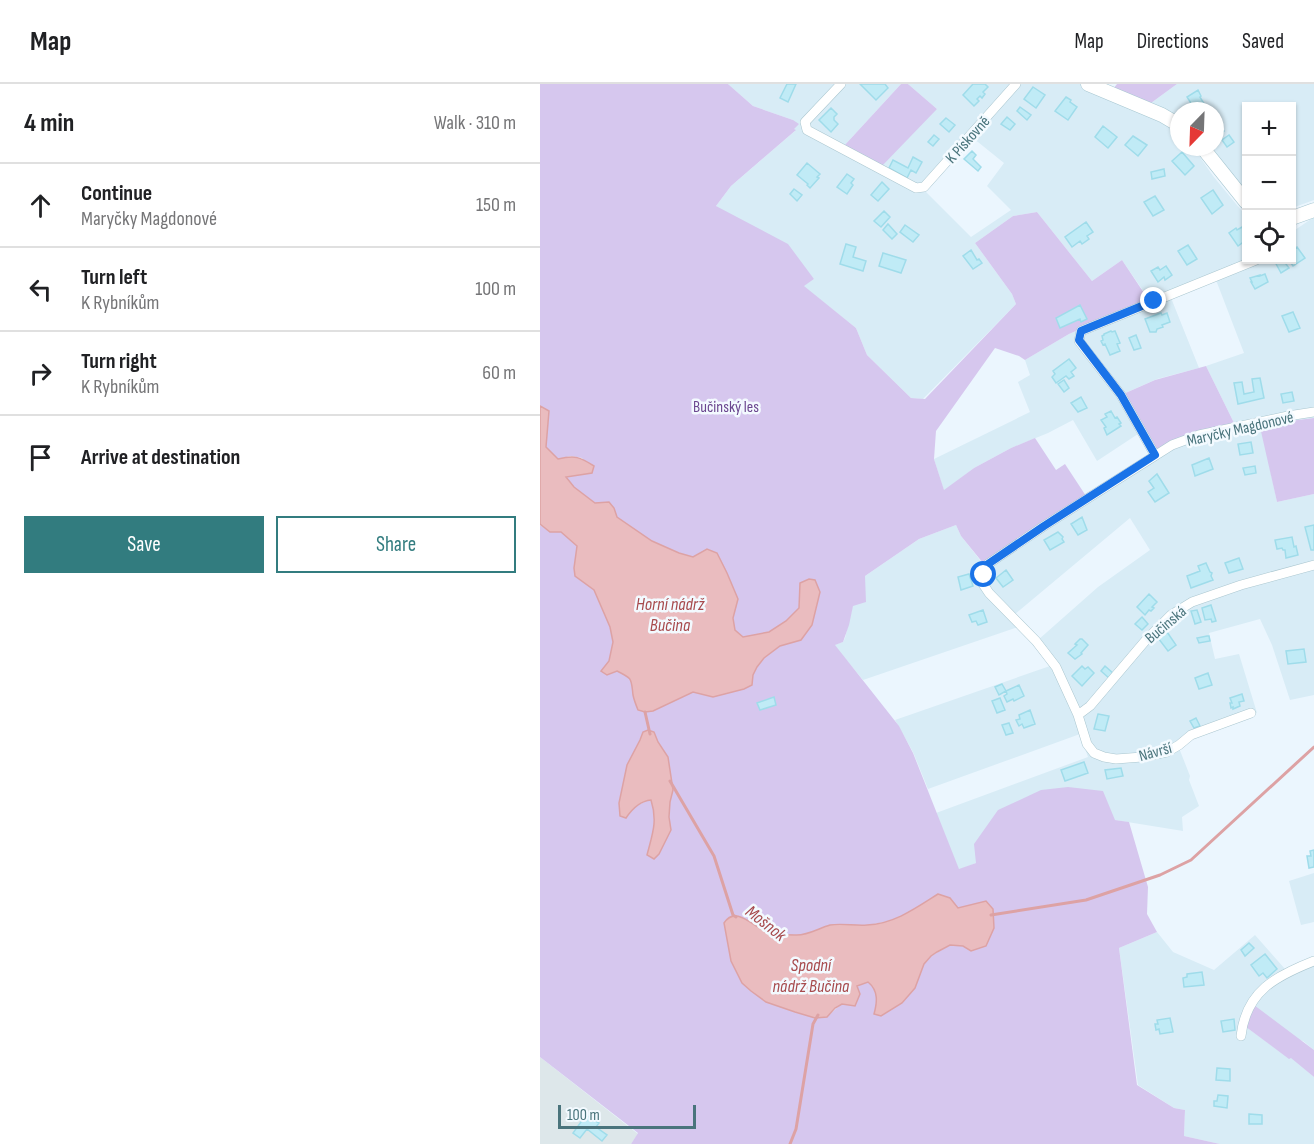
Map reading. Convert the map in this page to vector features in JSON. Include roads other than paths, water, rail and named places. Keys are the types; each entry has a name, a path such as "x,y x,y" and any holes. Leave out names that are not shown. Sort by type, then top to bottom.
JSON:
{"street":[{"name":"K Pískovně","path":"841,84 805,122 807,130 916,188 924,187 1016,84"},
{"path":"1088,84 1170,120"},
{"path":"1209,156 1242,197"},
{"path":"1296,217 1314,210"},
{"path":"1155,455 1121,395 1079,340 1081,331 1246,264"},
{"name":"Maryčky Magdonové","path":"1078,715 1056,667 1036,641 983,584 988,564 1172,445 1199,435 1314,412"},
{"name":"Bučinská","path":"1078,715 1090,706 1146,640 1171,615 1192,602 1241,585 1314,565"},
{"name":"Návrší","path":"1078,715 1087,744 1094,753 1116,759 1167,752 1191,735 1251,712"},
{"path":"1241,1036 1243,1023 1251,1003 1264,986 1288,971 1314,961"}],"water":[{"name":"Horní nádrž Bučina","path":"540,406 549,411 546,447 558,459 577,458 594,466 592,473 566,477 574,487 595,503 609,502 617,517 652,541 693,557 707,549 717,553 738,599 733,618 735,630 743,637 769,632 786,621 799,608 800,583 809,579 815,580 820,592 812,625 801,640 780,646 764,658 753,675 752,685 744,689 713,697 693,692 653,711 638,710 629,678 617,671 607,675 601,671 609,661 613,642 610,627 594,590 575,576 577,546 561,532 550,532 540,524"},
{"path":"648,730 654,732 668,757 673,790 669,817 671,830 654,859 647,855 654,822 651,800 637,806 626,818 620,816 619,803 627,765 643,732"},
{"name":"Spodní nádrž Bučina","path":"938,894 950,898 958,908 986,901 993,909 994,928 986,946 971,951 963,946 950,945 931,956 924,964 915,988 902,1003 881,1016 874,1014 876,993 868,982 857,986 860,994 855,1006 842,1004 827,1017 815,1018 766,1002 742,983 731,961 724,923 734,916 744,918 770,933 799,935 830,925 867,925 886,922"}],"waterway":[{"name":"Mošnok","path":"645,712 650,734"},
{"path":"991,915 1086,900 1160,875 1191,860 1314,747"},
{"name":"Mošnok","path":"670,781 714,856 733,915 736,917"},
{"name":"Mošnok","path":"790,1144 796,1129 813,1024 818,1015"}],"park label":[{"name":"Bučinský les","path":"726,406"}]}
